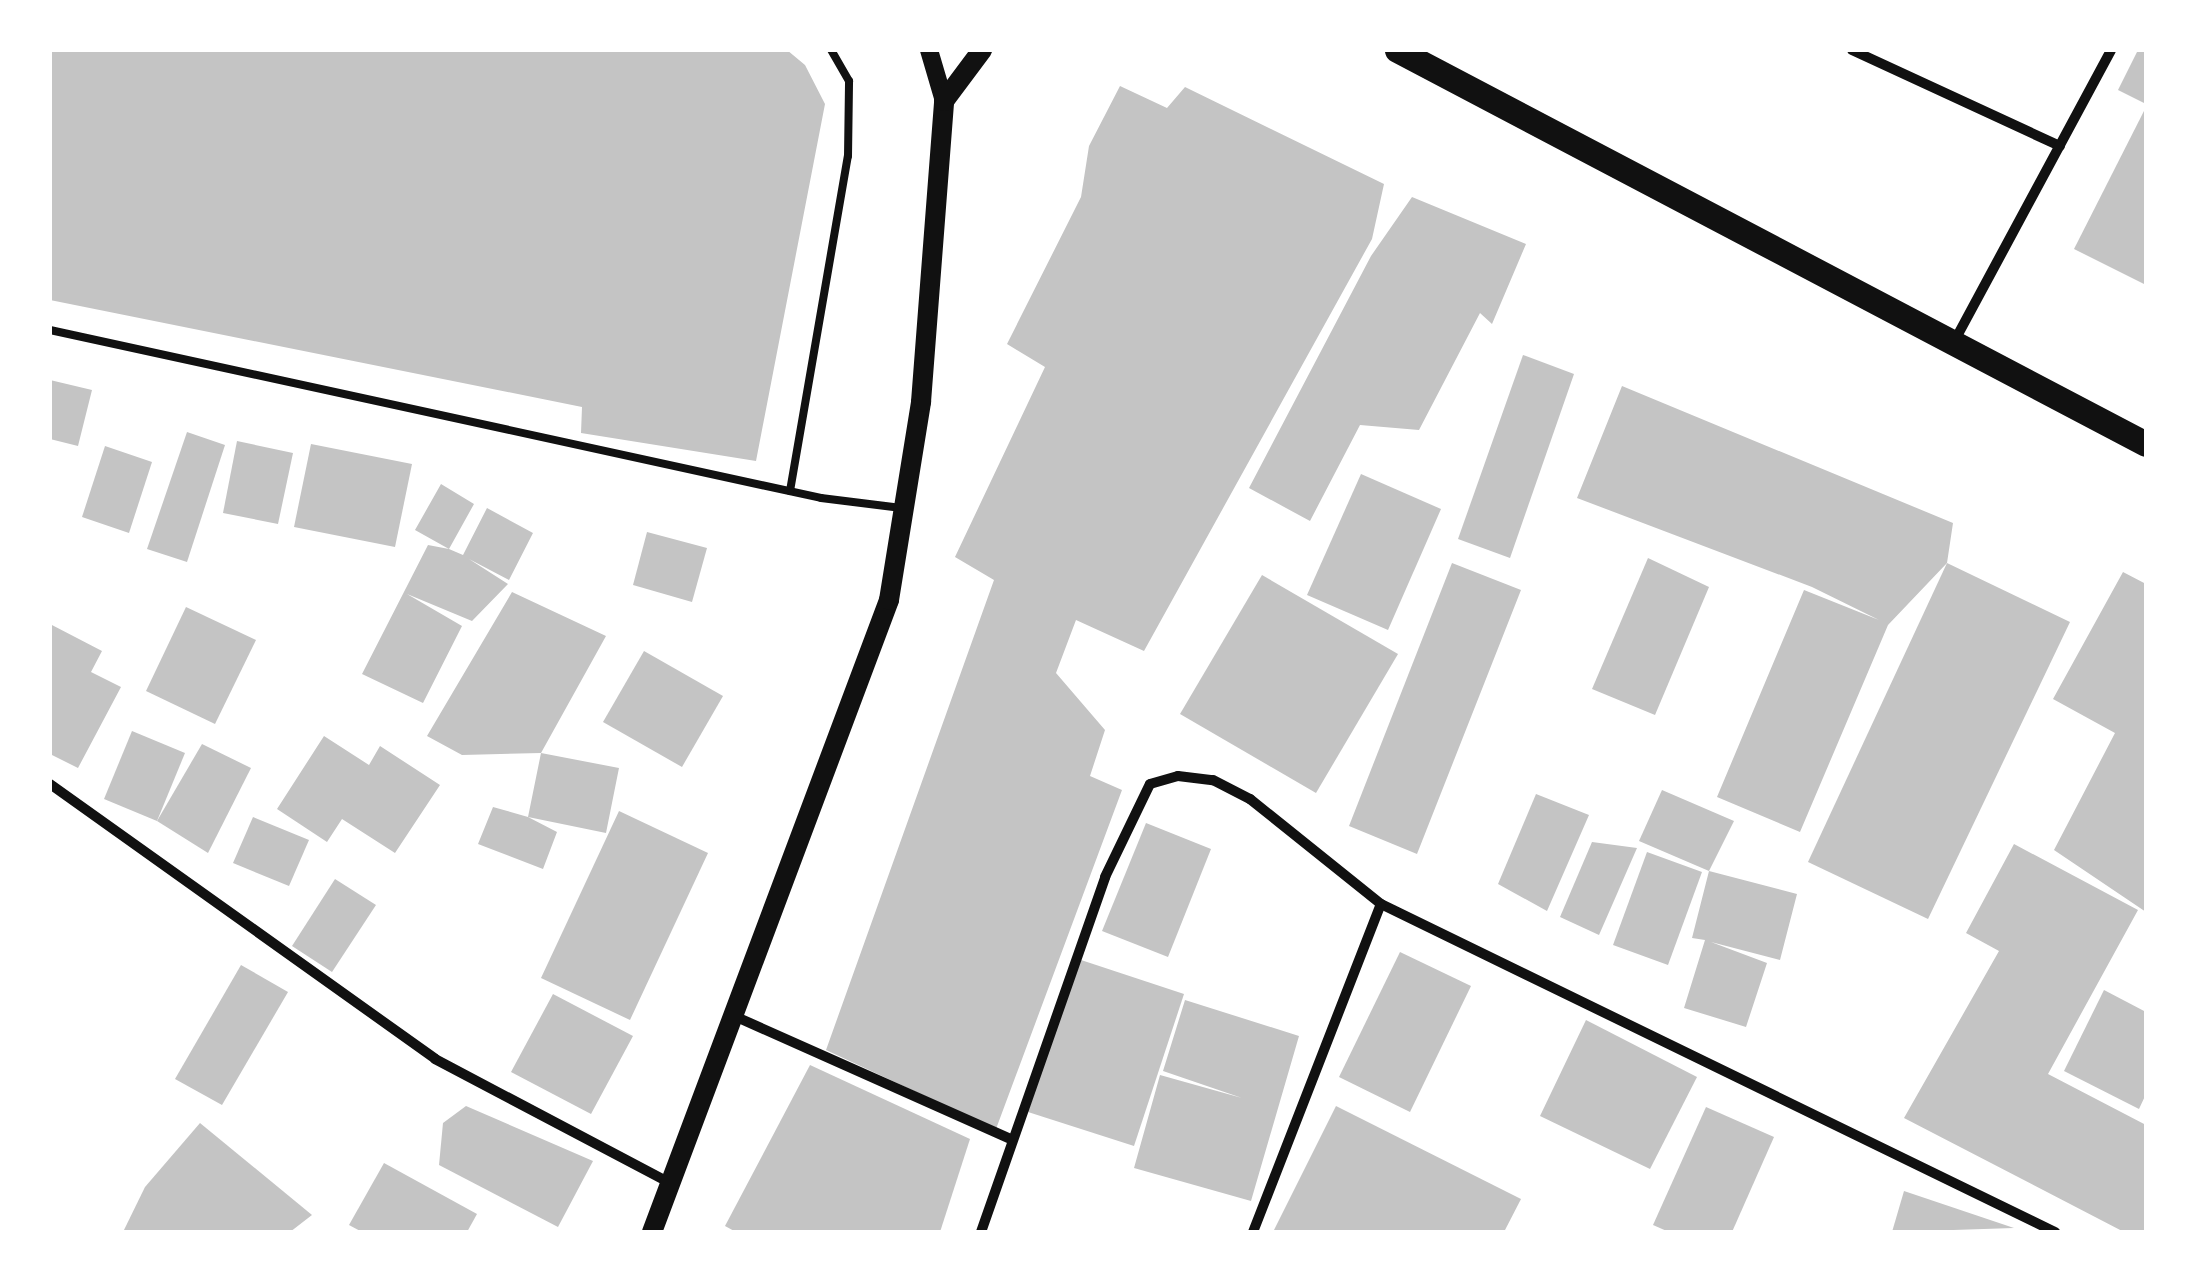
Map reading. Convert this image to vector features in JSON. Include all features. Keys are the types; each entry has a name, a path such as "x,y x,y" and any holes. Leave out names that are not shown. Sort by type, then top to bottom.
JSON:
{"main road":[{"path":"652,1232 889,600 920,402 944,100 982,50"},
{"path":"1397,50 2146,444"}],"street":[{"path":"929,50 944,100"},
{"path":"1852,50 2060,146"},
{"path":"1953,343 2111,50"},
{"path":"981,1232 1010,1138 1105,877 1150,784 1178,776 1214,780 1250,799 1381,904 2055,1232"},
{"path":"50,784 434,1059 671,1183"},
{"path":"1253,1232 1381,904"},
{"path":"732,1015 1010,1138"}],"lane":[{"path":"790,491 848,156 849,80 831,50"},
{"path":"50,330 790,491 905,508"}],"building":[{"path":"50,50 787,50 805,65 825,104 756,461 581,433 582,407 50,300"},
{"path":"2138,50 2146,50 2146,104 2118,90"},
{"path":"1120,86 1167,108 1185,87 1384,184 1372,239 1144,651 1076,620 1056,673 1105,730 1090,776 1122,790 996,1129 826,1050 994,580 955,557 1045,367 1007,344 1081,197 1089,146"},
{"path":"2146,107 2146,285 2074,249"},
{"path":"1412,197 1526,244 1492,324 1480,313 1419,430 1360,425 1310,521 1249,488 1371,256"},
{"path":"1523,355 1574,374 1510,558 1458,539"},
{"path":"50,380 92,390 78,446 50,439"},
{"path":"1622,386 1953,523 1947,563 1888,625 1800,832 1717,797 1804,590 1879,620 1812,587 1577,498"},
{"path":"187,432 225,445 187,562 147,549"},
{"path":"237,441 293,453 278,524 223,513"},
{"path":"311,444 412,464 395,547 294,527"},
{"path":"105,446 152,462 129,533 82,517"},
{"path":"1361,474 1441,509 1388,630 1307,595"},
{"path":"441,484 474,504 449,549 415,530"},
{"path":"487,508 533,533 509,580 469,559 508,584 472,621 407,594 462,626 423,703 362,674 428,545 463,555"},
{"path":"647,532 707,548 692,602 633,585"},
{"path":"1648,558 1709,587 1655,715 1592,689"},
{"path":"1452,563 1521,590 1417,854 1349,826"},
{"path":"1947,563 2070,622 1928,919 1808,862"},
{"path":"2123,572 2146,584 2146,912 2054,850 2115,733 2053,699"},
{"path":"1262,575 1398,654 1316,793 1180,714"},
{"path":"512,592 606,636 541,753 462,755 427,736"},
{"path":"186,607 256,640 215,724 146,691"},
{"path":"50,624 102,651 91,672 121,687 78,768 50,754"},
{"path":"644,651 723,696 682,767 603,722"},
{"path":"132,731 185,753 157,821 104,799"},
{"path":"324,736 369,765 380,746 440,785 395,853 342,819 327,842 277,809"},
{"path":"202,744 251,768 208,853 157,821"},
{"path":"541,753 619,768 606,833 528,817"},
{"path":"1662,790 1734,821 1709,871 1639,841"},
{"path":"1536,794 1589,815 1547,911 1498,884"},
{"path":"493,807 528,817 557,832 543,869 478,844"},
{"path":"619,811 708,853 630,1020 541,978"},
{"path":"253,817 309,840 289,886 233,863"},
{"path":"1146,823 1211,849 1168,957 1102,931"},
{"path":"1592,842 1637,848 1599,935 1560,917"},
{"path":"2014,844 2138,910 2048,1074 2146,1125 2146,1232 2124,1232 1904,1118 1999,951 1966,933"},
{"path":"1647,852 1702,872 1668,965 1613,945"},
{"path":"1709,871 1797,894 1780,960 1711,942 1767,963 1746,1027 1684,1008 1705,940 1692,938"},
{"path":"335,879 376,905 332,972 292,946"},
{"path":"1400,952 1471,986 1410,1112 1339,1077"},
{"path":"1078,959 1184,994 1134,1146 1028,1112"},
{"path":"241,965 288,992 222,1105 175,1079"},
{"path":"2104,990 2146,1012 2146,1094 2139,1109 2064,1071"},
{"path":"553,994 633,1036 591,1114 511,1072"},
{"path":"1185,1000 1299,1036 1251,1201 1134,1168 1160,1075 1242,1098 1163,1071"},
{"path":"1586,1020 1697,1077 1650,1169 1540,1116"},
{"path":"810,1065 970,1139 940,1232 736,1232 725,1226"},
{"path":"466,1106 593,1161 558,1227 439,1165 443,1123"},
{"path":"1336,1106 1521,1199 1504,1232 1273,1232"},
{"path":"1706,1107 1774,1137 1732,1232 1669,1232 1653,1225"},
{"path":"200,1123 312,1215 290,1232 123,1232 145,1187"},
{"path":"384,1163 477,1214 467,1232 362,1232 349,1225"},
{"path":"1904,1191 2014,1228 1892,1232"}]}
